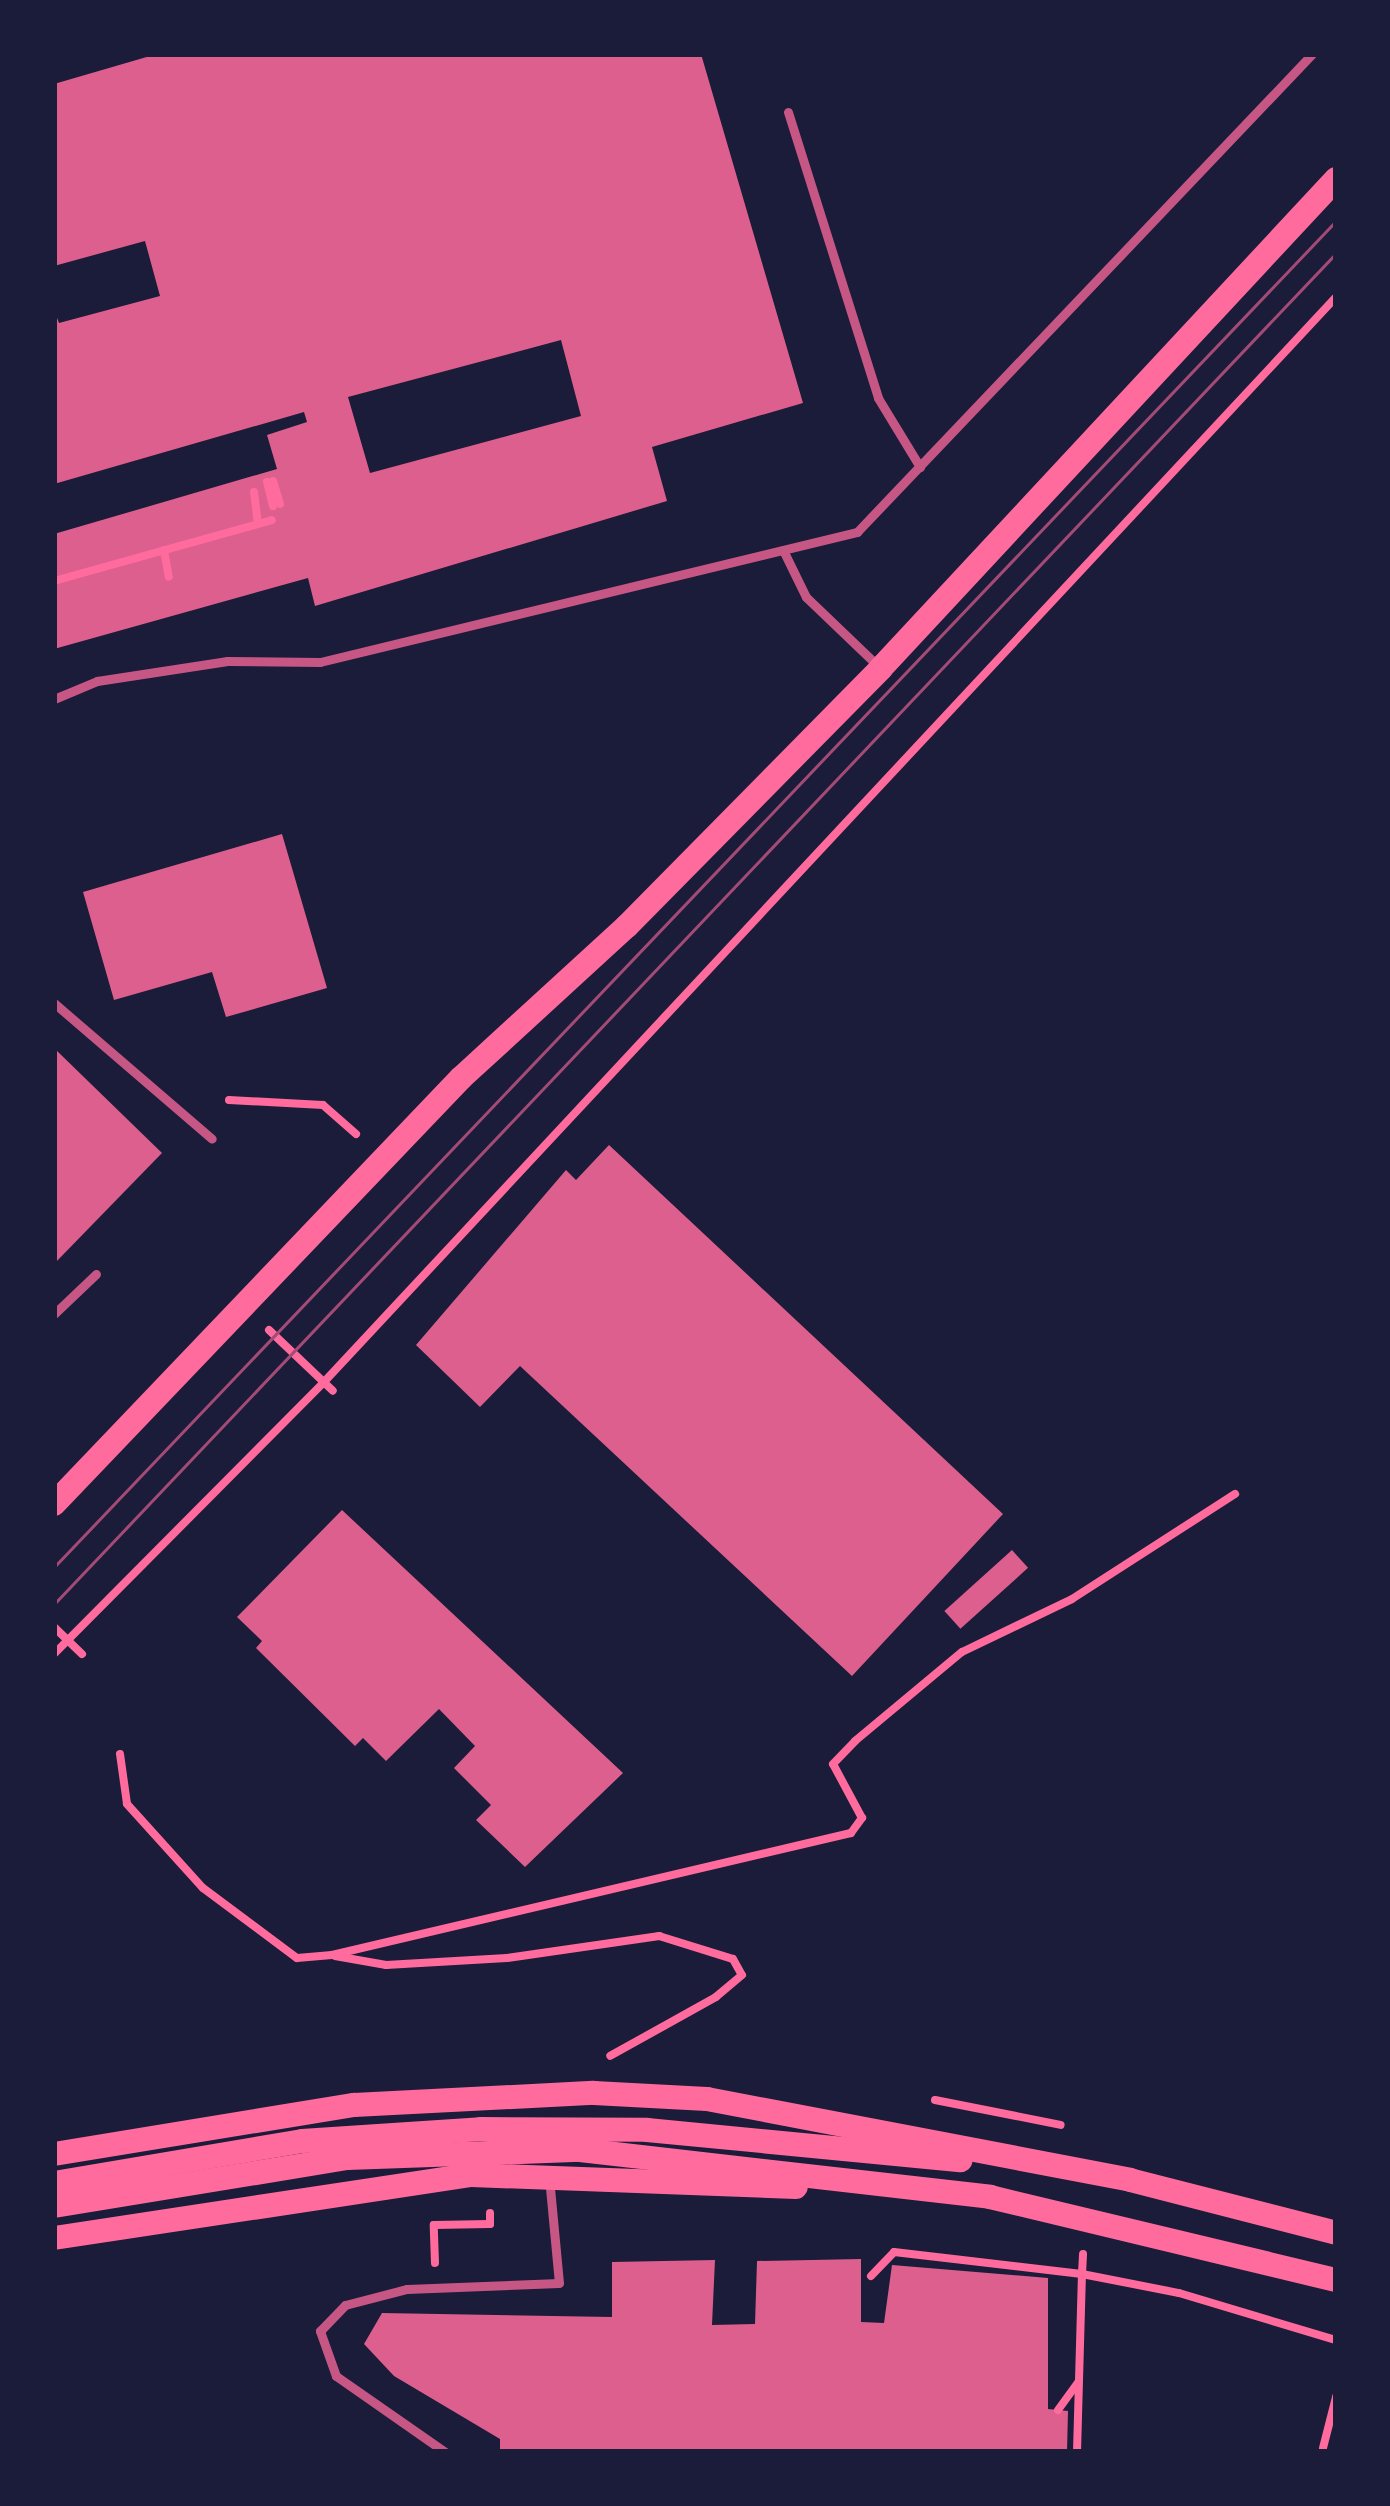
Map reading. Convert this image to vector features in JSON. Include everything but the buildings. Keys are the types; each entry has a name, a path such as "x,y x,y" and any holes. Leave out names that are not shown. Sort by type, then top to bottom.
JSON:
{"main road":[{"path":"54,1504 247,1309 461,1078 627,926 881,668 1336,178"},
{"path":"54,2154 289,2112 594,2093 787,2110 1130,2180 1336,2233"},
{"path":"54,2183 372,2133 595,2128 772,2139 1130,2180"},
{"path":"54,2206 347,2158 547,2162 892,2188 1077,2214 1336,2280"},
{"path":"54,2238 367,2185 489,2175 547,2162"}],"lane":[{"path":"54,698 97,681 227,661 320,662 857,532 1312,54"},
{"path":"788,112 878,398 920,466"},
{"path":"783,550 806,597 881,668"},
{"path":"54,1003 212,1139"},
{"path":"54,1314 96,1274"},
{"path":"445,2452 336,2375 320,2331 345,2305 436,2288 559,2284 547,2162"}],"path":[{"path":"54,1654 324,1382 1336,297"},
{"path":"270,482 277,505"},
{"path":"257,523 253,493 260,535"},
{"path":"60,578 257,523"},
{"path":"60,578 210,534"},
{"path":"210,534 216,551"},
{"path":"158,551 170,578"},
{"path":"123,559 134,572"},
{"path":"117,580 123,559"},
{"path":"60,578 68,593"},
{"path":"229,1100 323,1105 356,1134"},
{"path":"247,1309 333,1391"},
{"path":"120,1754 127,1804 203,1888 298,1958 332,1955 851,1833 862,1818 833,1764 884,1715 962,1652 1072,1599 1235,1494"},
{"path":"54,1627 82,1654"},
{"path":"332,1955 406,1964 659,1936 734,1959 742,1975 716,1996 598,2062"},
{"path":"436,2288 434,2224 490,2224 489,2175"},
{"path":"871,2276 894,2252 1082,2274 1179,2293 1336,2340"},
{"path":"1077,2452 1082,2274"},
{"path":"1058,2410 1079,2380"},
{"path":"1323,2448 1336,2397"}],"tram line":[{"path":"54,1567 1336,221"},
{"path":"54,1604 1336,253"}]}
